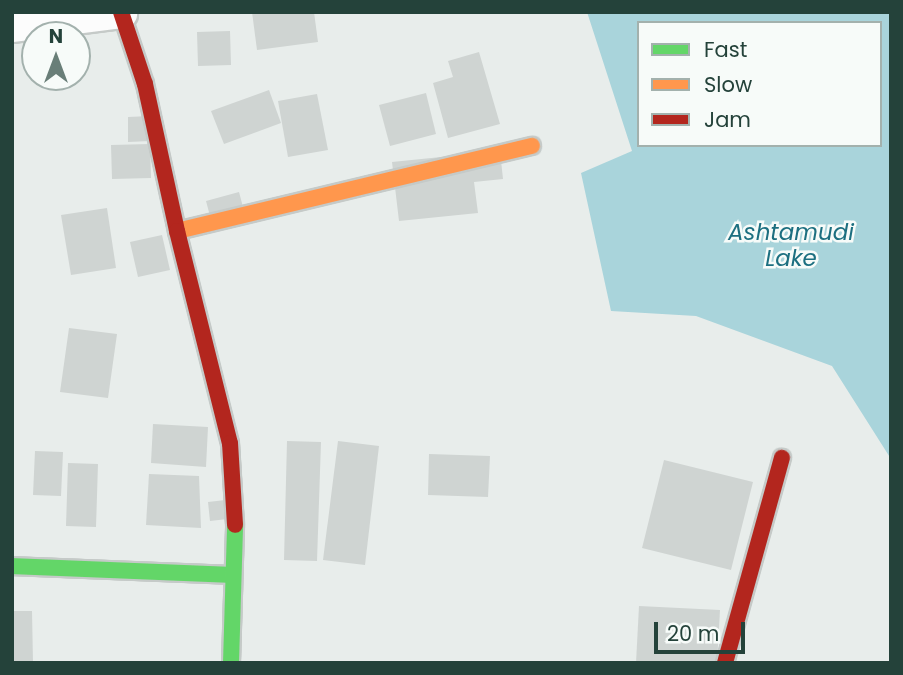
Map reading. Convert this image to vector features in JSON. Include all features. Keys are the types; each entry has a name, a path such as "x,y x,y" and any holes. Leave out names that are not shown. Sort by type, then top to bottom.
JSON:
{"street":[{"path":"12,28 122,13 145,84 177,231 230,443 236,506 231,663"},
{"path":"177,231 531,146"},
{"path":"725,663 782,458"},
{"path":"12,566 232,575"}],"water":[{"name":"Ashtamudi Lake","path":"587,12 891,12 891,459 832,366 696,316 611,311 581,173 632,151"}],"building":[{"path":"252,12 314,12 318,42 257,50"},
{"path":"230,31 231,65 198,66 197,32"},
{"path":"479,52 500,124 448,138 433,83 453,77 448,61"},
{"path":"269,90 281,123 224,144 211,111"},
{"path":"426,93 436,134 390,146 379,105"},
{"path":"317,94 328,150 288,157 278,101"},
{"path":"150,116 150,141 128,142 128,117"},
{"path":"150,144 151,178 112,179 111,145"},
{"path":"500,151 503,179 474,182 478,213 399,221 392,162"},
{"path":"239,192 243,207 210,216 206,201"},
{"path":"107,208 116,268 71,275 61,215"},
{"path":"162,235 170,270 138,277 130,242"},
{"path":"69,328 117,334 108,398 60,392"},
{"path":"153,424 208,427 206,467 151,463"},
{"path":"287,441 321,442 317,561 284,560"},
{"path":"338,441 379,446 365,565 323,560"},
{"path":"35,451 63,452 61,496 33,495"},
{"path":"429,454 490,456 488,497 428,495"},
{"path":"664,460 753,482 731,570 642,548"},
{"path":"68,463 98,464 96,527 66,526"},
{"path":"149,474 199,476 201,528 146,525"},
{"path":"234,499 236,518 210,521 208,502"},
{"path":"639,606 720,610 717,663 636,663"},
{"path":"12,611 32,611 33,663 12,663"}],"traffic: fast":[{"path":"231,663 235,525"},
{"path":"12,566 232,575"}],"traffic: slow":[{"path":"177,231 532,146"}],"traffic: jam":[{"path":"121,12 145,84 177,231 230,443 235,525"},
{"path":"725,663 782,458"}]}
